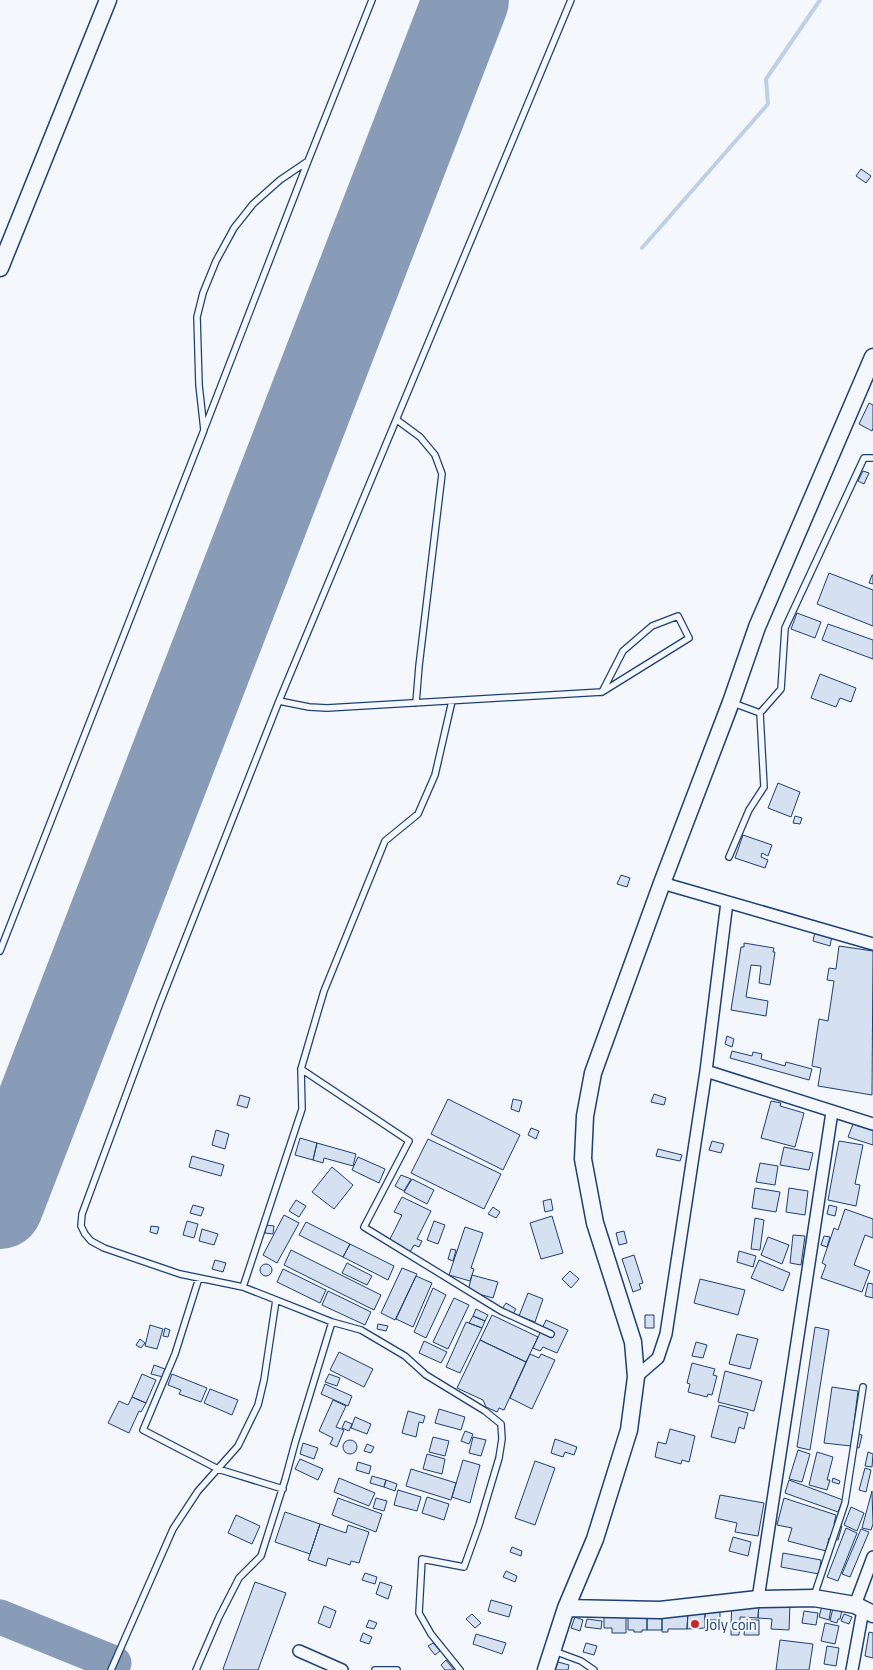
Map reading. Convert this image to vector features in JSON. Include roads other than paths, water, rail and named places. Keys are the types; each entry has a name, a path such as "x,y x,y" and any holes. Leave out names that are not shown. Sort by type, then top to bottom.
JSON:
{"street":[{"path":"0,268 108,0"},
{"path":"546,1670 566,1608 595,1539 615,1476 628,1430 636,1377 633,1342 595,1223 583,1159 586,1116 593,1073 757,627 870,376 873,356"},
{"path":"662,883 873,944"},
{"path":"636,1377 658,1358 666,1334 706,1071 727,902"},
{"path":"706,1071 873,1124"},
{"path":"758,1599 832,1112"},
{"path":"852,1670 873,1557"},
{"path":"566,1608 660,1610 758,1599 814,1598 864,1610"},
{"path":"299,1651 342,1670"}],"lane":[{"path":"0,951 372,0"},
{"path":"460,1670 431,1634 419,1613 422,1559 464,1568 499,1458 502,1439 500,1424 484,1411 426,1375 404,1356 361,1330 332,1322 243,1287 180,1274 104,1248 91,1241 81,1226 82,1214 160,1003 279,701 571,0"},
{"path":"204,430 199,385 197,317 203,293 216,261 234,228 253,204 280,180 308,161"},
{"path":"397,420 420,437 435,455 442,474 416,703"},
{"path":"730,857 749,810 764,786 760,713 782,689 785,628 864,458 873,458"},
{"path":"279,701 309,707 327,708 602,692 689,638 678,616 652,626 623,652 602,692"},
{"path":"243,1287 302,1109 301,1069 324,991 385,841 418,814 435,775 452,701"},
{"path":"731,702 760,713"},
{"path":"301,1069 409,1141 364,1227 500,1312 551,1334"},
{"path":"199,1278 174,1354 143,1430 218,1469 283,1489"},
{"path":"111,1670 173,1529 198,1490 238,1446 258,1405 264,1380 276,1300"},
{"path":"196,1670 219,1617 239,1578 261,1556 283,1489 332,1322"},
{"path":"814,1598 845,1504 863,1387"},
{"path":"552,1650 581,1662 594,1670"},
{"path":"375,1670 397,1670"}],"waterway":[{"path":"642,248 768,104 766,79 820,0"}],"place":[{"name":"Joly coin","path":"695,1624"}]}
